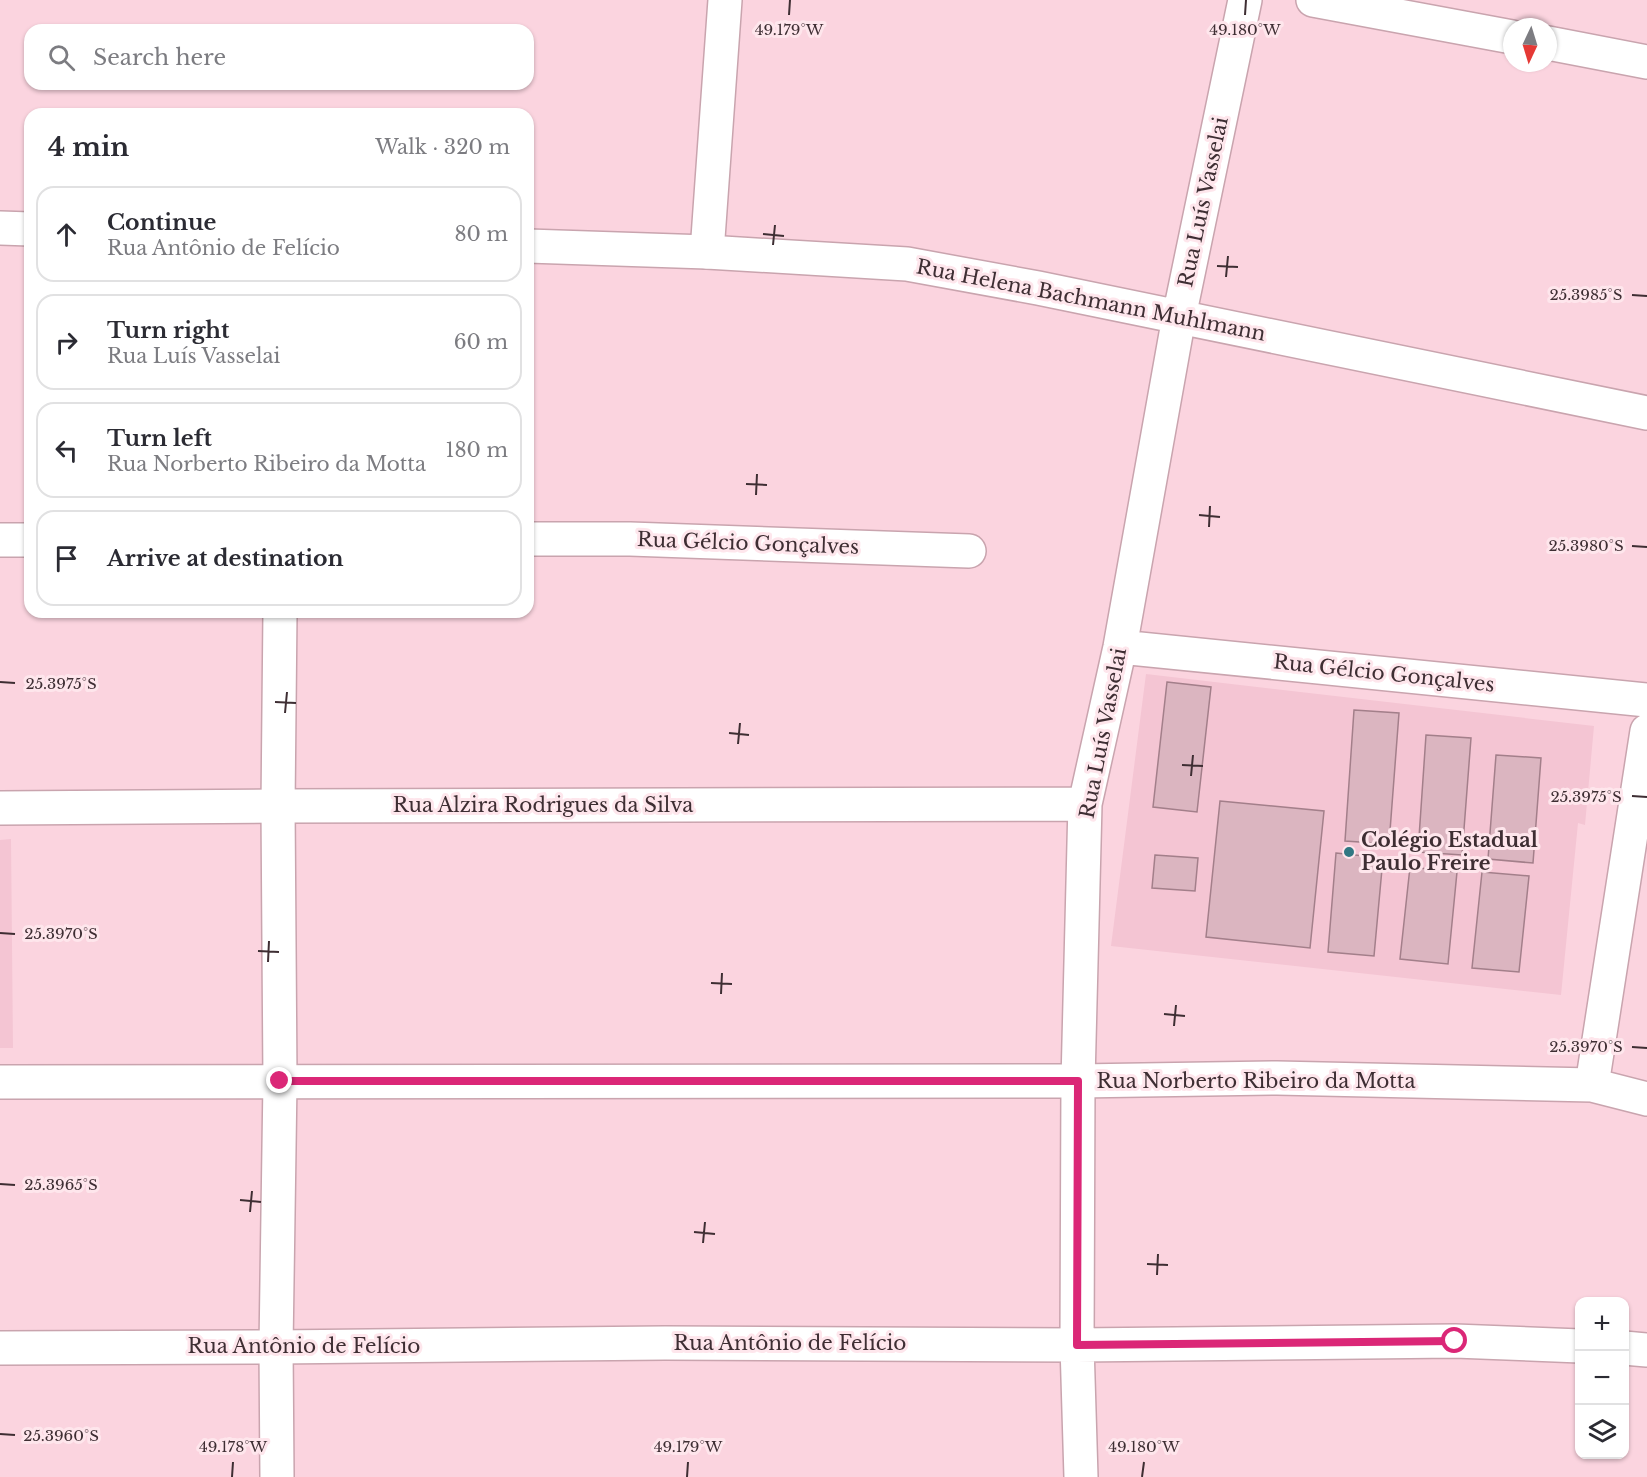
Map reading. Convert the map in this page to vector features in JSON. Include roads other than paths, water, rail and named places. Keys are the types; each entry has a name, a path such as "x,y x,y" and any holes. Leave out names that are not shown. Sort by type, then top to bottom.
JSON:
{"street":[{"path":"707,252 725,0"},
{"name":"Rua Luís Vasselai","path":"1081,1477 1077,1345 1078,1081 1085,804 1120,647 1179,318 1245,0"},
{"path":"1313,0 1503,35"},
{"path":"1557,45 1647,62"},
{"path":"0,228 24,229"},
{"name":"Rua Helena Bachmann Muhlmann","path":"534,246 707,252 907,264 1038,288 1647,413"},
{"name":"Rua Gélcio Gonçalves","path":"534,539 630,539 969,551"},
{"path":"0,540 24,540"},
{"path":"277,1477 280,618"},
{"name":"Rua Gélcio Gonçalves","path":"1120,647 1647,700"},
{"path":"1592,1085 1647,731"},
{"name":"Rua Alzira Rodrigues da Silva","path":"0,808 1085,804"},
{"name":"Rua Norberto Ribeiro da Motta","path":"0,1082 1078,1081 1277,1078 1592,1085 1647,1099"},
{"name":"Rua Antônio de Felício","path":"0,1347 664,1343 1077,1345 1455,1341 1575,1346"},
{"path":"1629,1348 1647,1350"}],"place":[{"name":"Colégio Estadual Paulo Freire","path":"1349,852"}]}
